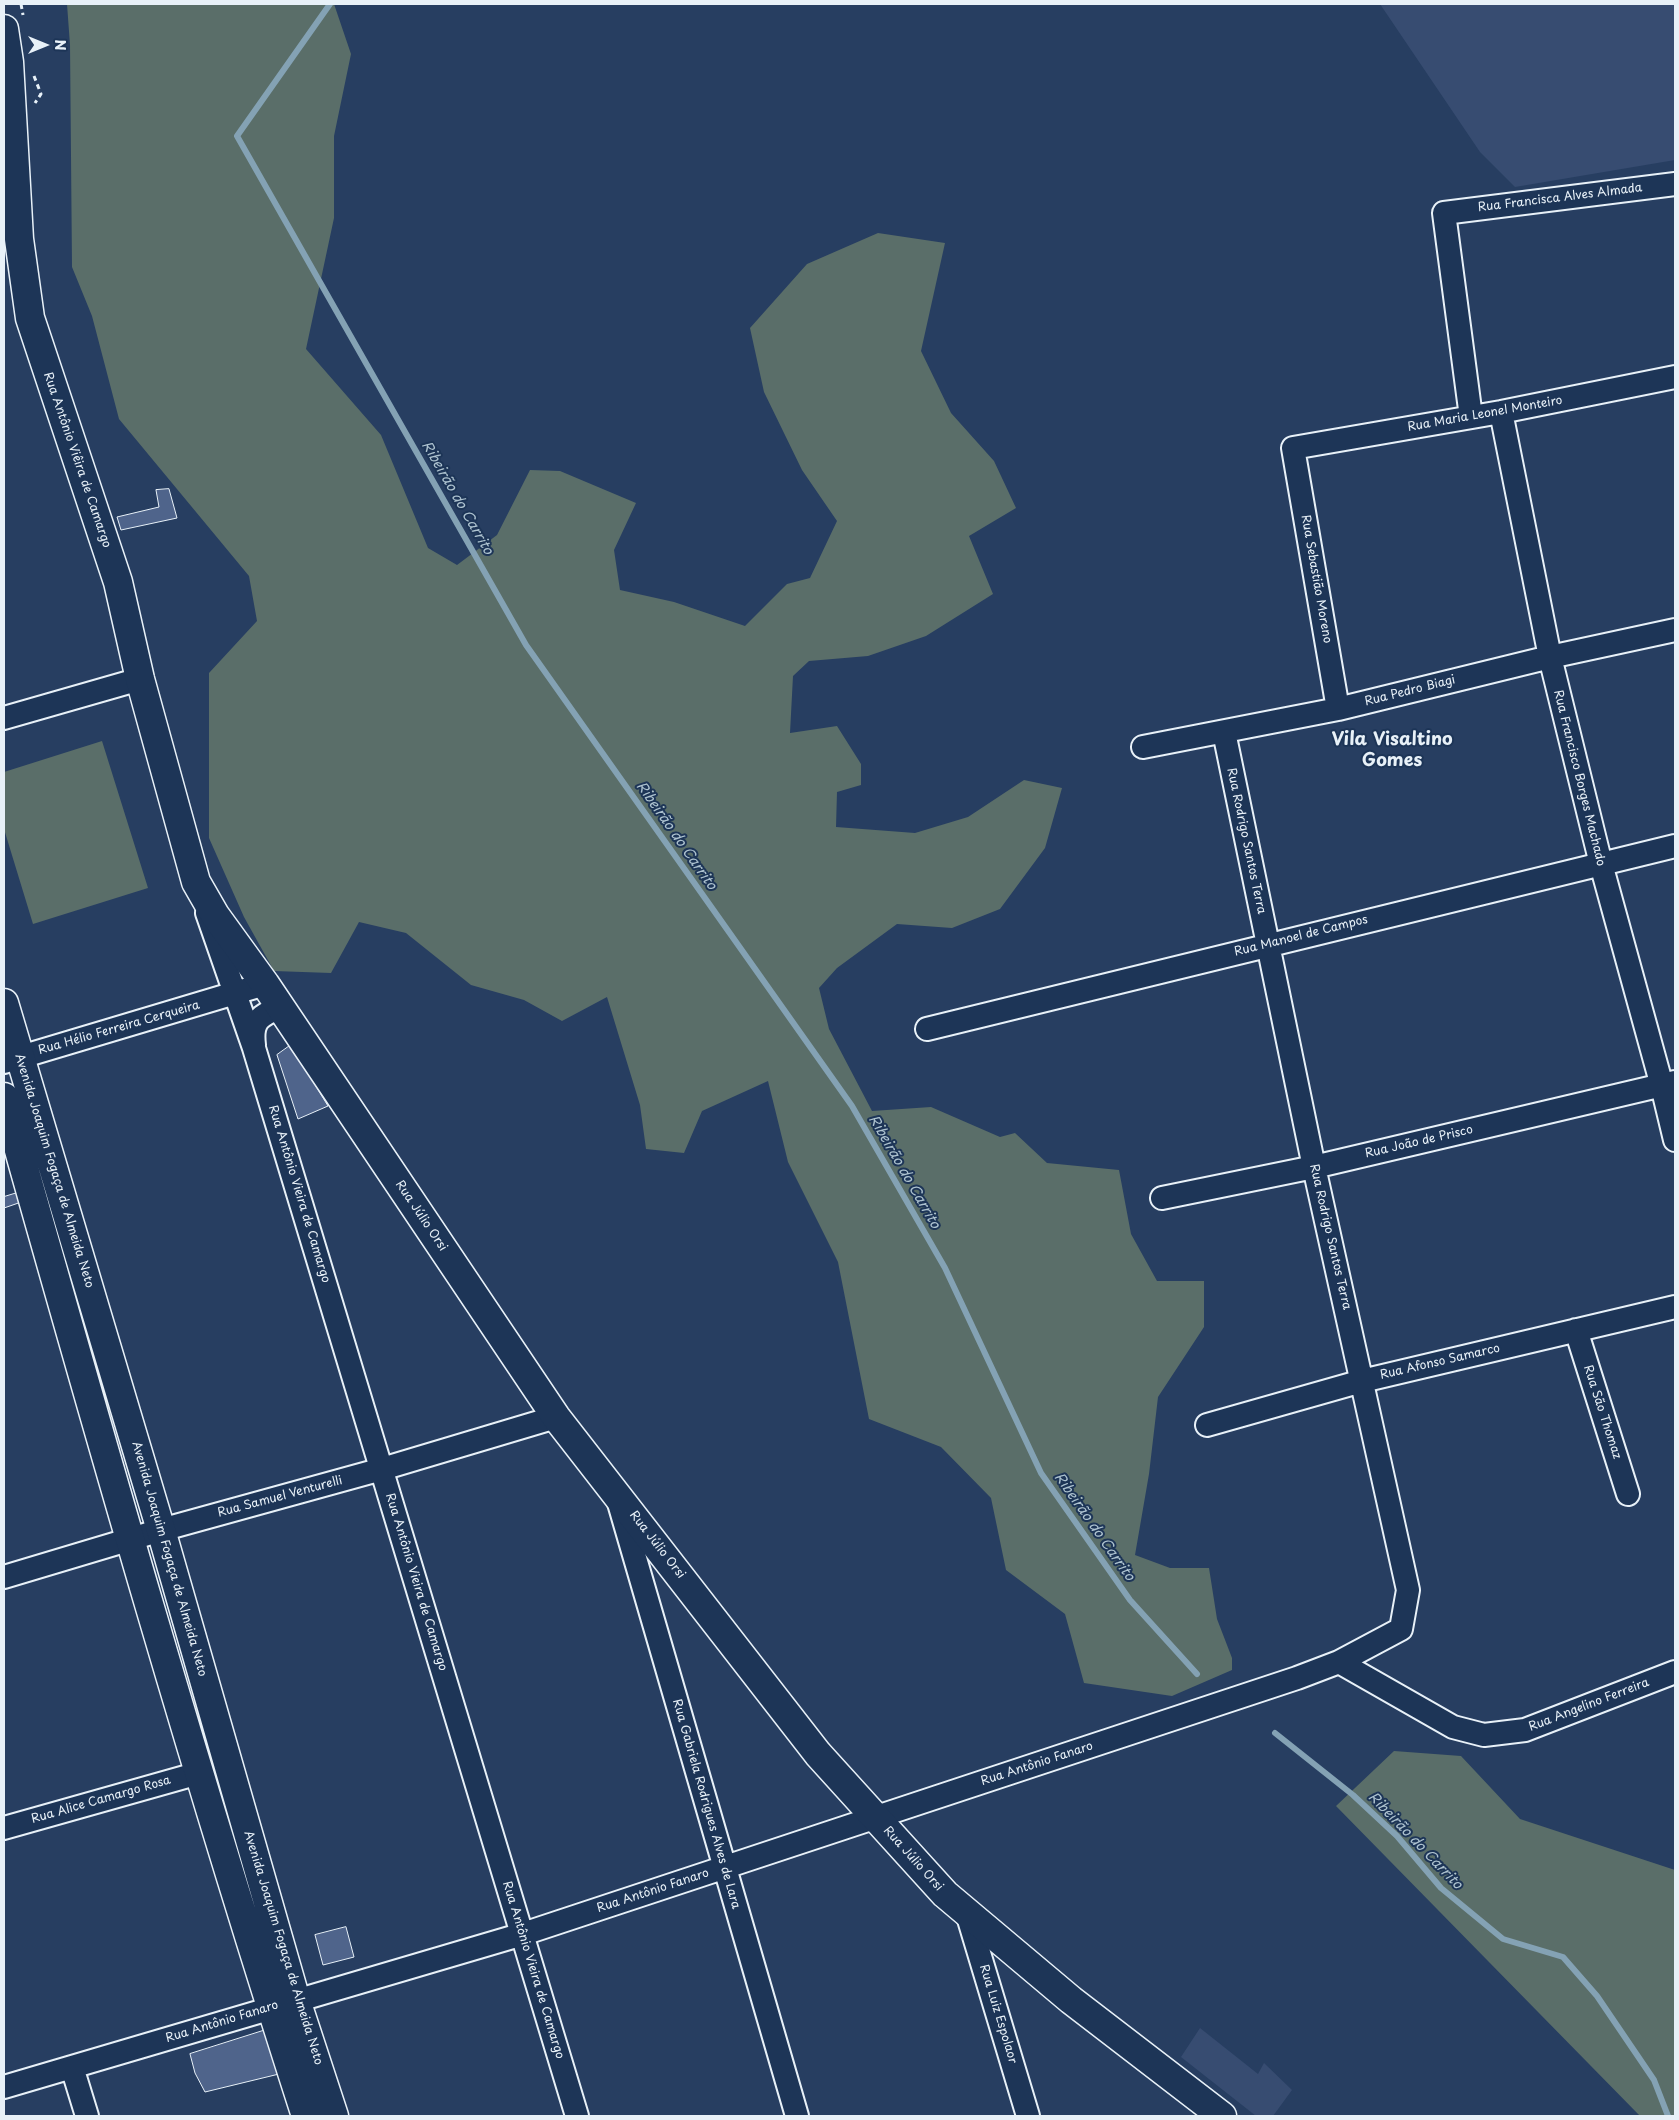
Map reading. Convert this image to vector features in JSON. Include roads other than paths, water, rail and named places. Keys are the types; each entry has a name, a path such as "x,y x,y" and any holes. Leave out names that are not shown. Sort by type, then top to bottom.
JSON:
{"main road":[{"name":"Rua Antônio Viêira de Camargo","path":"4,30 9,62 11,241 30,318 118,582 140,679 196,882"},
{"name":"Rua Júlio Orsi","path":"196,882 215,915 280,1006 556,1416 818,1754 945,1894 1071,2000 1222,2116"},
{"name":"Avenida Joaquim Fogaça de Almeida Neto","path":"4,1003 11,1059 161,1530 284,2004 306,2116"},
{"name":"Avenida Joaquim Fogaça de Almeida Neto","path":"4,1097 129,1541 199,1774 284,2004 334,2116"}],"street":[{"name":"Rua Francisca Alves Almada","path":"1471,417 1444,213 1675,184"},
{"name":"Rua Maria Leonel Monteiro","path":"1293,448 1501,412 1675,377"},
{"name":"Rua Francisco Borges Machado","path":"1501,412 1550,657 1601,864 1669,1084 1675,1140"},
{"name":"Rua Sebastião Moreno","path":"1293,448 1338,709"},
{"name":"Rua Pedro Biagi","path":"1144,747 1338,709 1550,657 1675,630"},
{"path":"4,718 140,679"},
{"name":"Rua Rodrigo Santos Terra","path":"1224,732 1314,1167 1408,1590 1401,1629 1339,1662 1297,1678"},
{"name":"Rua Manoel de Campos","path":"927,1028 1675,846"},
{"name":"Rua Antônio Vieira de Camargo","path":"196,882 254,1048 577,2116"},
{"name":"Rua Hélio Ferreira Cerqueira","path":"11,1059 265,984"},
{"path":"254,1048 253,1031 255,1023 259,1017 280,1006"},
{"name":"Rua João de Prisco","path":"1162,1198 1314,1167 1669,1084"},
{"name":"Rua Afonso Samarco","path":"1207,1425 1362,1381 1675,1307"},
{"name":"Rua São Thomaz","path":"1576,1330 1628,1494"},
{"name":"Rua Samuel Venturelli","path":"4,1577 161,1530 382,1469 556,1416"},
{"name":"Rua Gabriela Rodrigues Alves de Lara","path":"616,1492 797,2116"},
{"name":"Rua Angelino Ferreira","path":"1339,1662 1453,1727 1484,1735 1525,1730 1675,1672"},
{"name":"Rua Antônio Fanaro","path":"4,2087 522,1934 1297,1678"},
{"name":"Rua Alice Camargo Rosa","path":"4,1828 199,1774"},
{"name":"Rua Luiz Espolaor","path":"967,1913 1028,2116"},
{"path":"72,2067 87,2116"}],"waterway":[{"name":"Ribeirão do Carrito","path":"330,4 237,136 526,645 852,1106 945,1268 1041,1473 1130,1600 1197,1674"},
{"name":"Ribeirão do Carrito","path":"1275,1733 1353,1795 1397,1836 1441,1888 1503,1939 1563,1957 1597,1996 1654,2080 1668,2116"}],"district":[{"name":"Vila Visaltino Gomes","path":"1392,750"}]}
